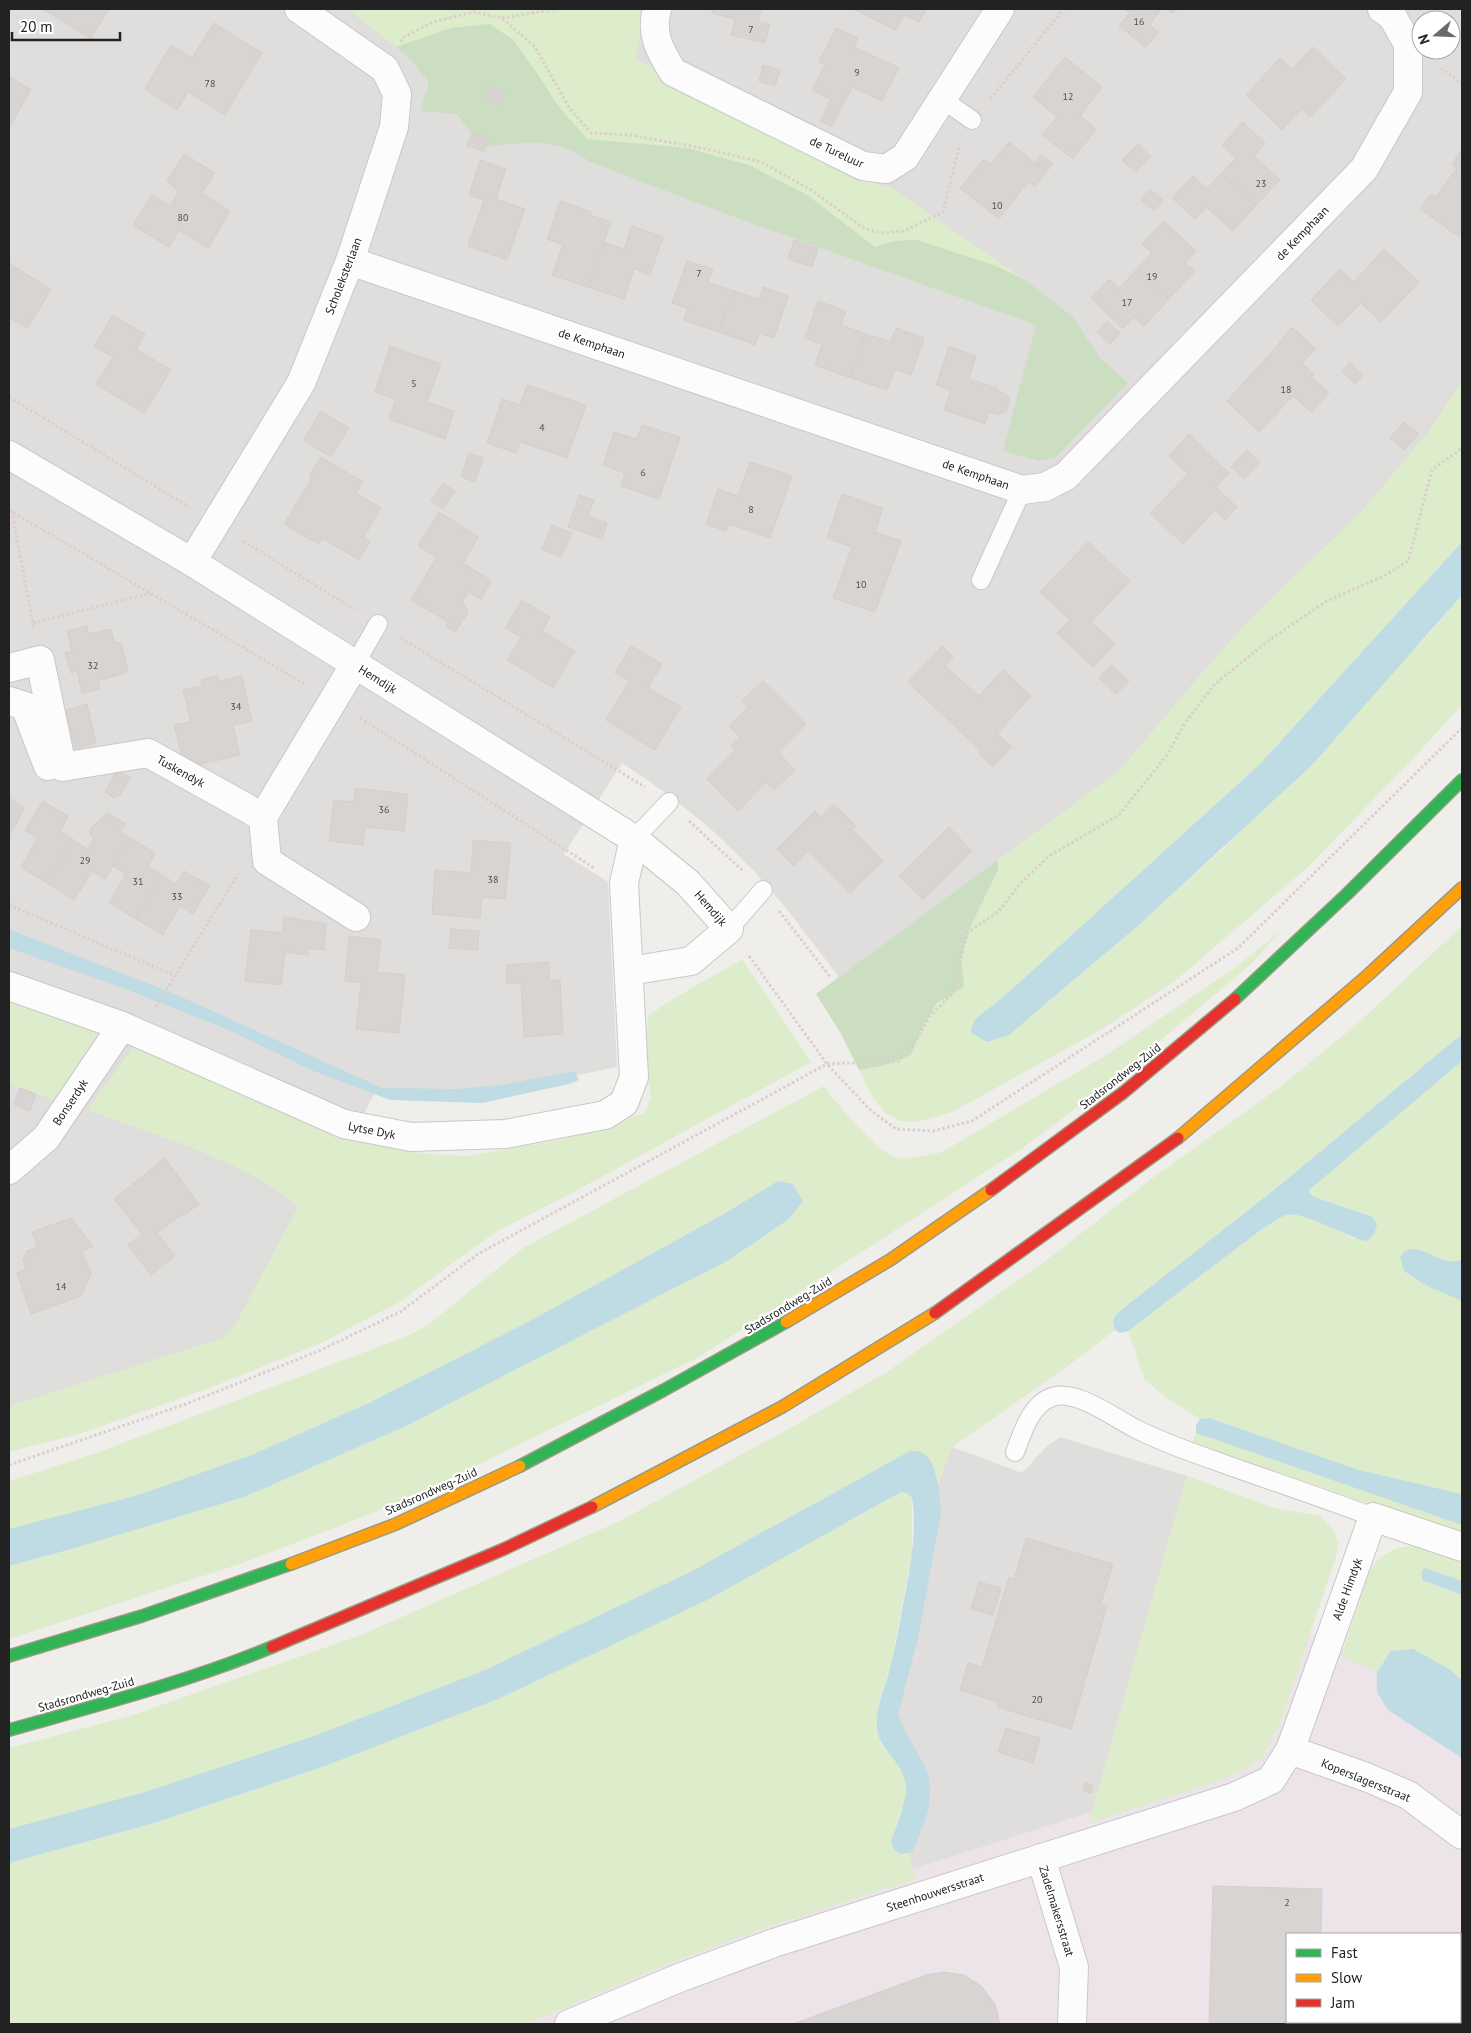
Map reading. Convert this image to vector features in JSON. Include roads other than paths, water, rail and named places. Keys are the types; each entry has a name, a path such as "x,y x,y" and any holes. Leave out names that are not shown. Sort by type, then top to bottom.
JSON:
{"main road":[{"name":"Stadsrondweg-Zuid","path":"9,1656 130,1620 280,1568 364,1536 468,1490 579,1436 730,1355 873,1270 1014,1174 1144,1076 1262,976 1380,864 1462,780"},
{"name":"Stadsrondweg-Zuid","path":"9,1730 146,1691 235,1662 395,1596 504,1549 615,1496 782,1407 930,1317 1183,1134 1368,976 1462,888"}],"street":[{"name":"Scholeksterlaan","path":"192,562 301,383 350,261 394,127 397,94 385,69 299,9"},
{"name":"de Tureluur","path":"657,9 653,23 660,50 673,72 863,166 886,169 905,156 1000,9"},
{"name":"de Kemphaan","path":"350,261 1022,490 1045,487 1066,476 1364,169 1408,92 1408,44 1392,16 1382,9"},
{"name":"Hemdijk","path":"9,455 192,562 634,839 688,883 729,929"},
{"path":"9,668 40,660 62,767 47,766 25,706 9,701"},
{"path":"354,664 263,817 267,861 356,917"},
{"name":"Tuskendyk","path":"62,767 148,753 263,817"},
{"name":"Lytse Dyk","path":"9,986 122,1026 344,1124 411,1137 505,1134 605,1115 624,1103 634,1077 624,882 634,839"},
{"path":"630,971 692,961 729,929"},
{"name":"Bonserdyk","path":"9,1170 46,1138 122,1026"},
{"path":"1372,1517 1462,1547"},
{"name":"Alde Himdyk","path":"1290,1750 1372,1517"},
{"name":"Koperslagersstraat","path":"1290,1750 1366,1777 1408,1795 1462,1835"},
{"name":"Steenhouwersstraat","path":"569,2024 679,1978 774,1943 1234,1797 1271,1780 1290,1750"},
{"name":"Zadelmakersstraat","path":"1041,1858 1074,1967 1072,2024"}],"lane":[{"path":"942,99 972,120"},
{"path":"981,580 1022,490"},
{"path":"354,664 378,624"},
{"path":"634,839 669,802"},
{"path":"729,929 763,890"},
{"path":"1015,1452 1032,1414 1040,1404 1053,1396 1067,1396 1082,1400 1140,1431 1192,1452 1372,1517"}],"water":[{"path":"1462,542 1462,595 1312,765 1140,924 1009,1035 987,1042 970,1032 975,1019 1001,999 1259,765"},
{"path":"9,929 177,995 382,1088 457,1089 502,1085 574,1071 579,1080 569,1084 482,1103 390,1100 311,1070 231,1031 123,988 9,948"},
{"path":"1462,1034 1462,1061 1309,1190 1314,1197 1373,1217 1377,1225 1374,1234 1367,1241 1303,1216 1286,1215 1262,1229 1128,1331 1120,1333 1115,1330 1114,1317 1121,1310 1274,1190"},
{"path":"778,1181 793,1184 803,1201 789,1219 729,1260 404,1427 244,1497 9,1566 9,1529 138,1495 254,1454 371,1402 528,1322 722,1215"},
{"path":"1411,1249 1424,1251 1443,1260 1456,1261 1462,1259 1462,1301 1427,1286 1404,1271 1400,1257 1404,1252"},
{"path":"1209,1418 1359,1470 1462,1494 1462,1525 1196,1433 1196,1425 1200,1419"},
{"path":"910,1451 919,1451 928,1457 934,1468 939,1488 941,1513 918,1638 898,1714 927,1771 930,1783 929,1806 926,1818 912,1852 898,1853 891,1841 906,1795 905,1779 896,1762 880,1740 877,1731 879,1705 896,1640 913,1542 914,1512 912,1498 908,1494 901,1492 707,1600 498,1699 325,1766 154,1823 9,1863 9,1829 145,1792 314,1736 485,1670 692,1571"},
{"path":"1426,1568 1462,1581 1462,1595 1422,1580 1422,1570"},
{"path":"1413,1649 1449,1669 1462,1680 1462,1758 1388,1710 1377,1692 1377,1672 1391,1651"}]}
